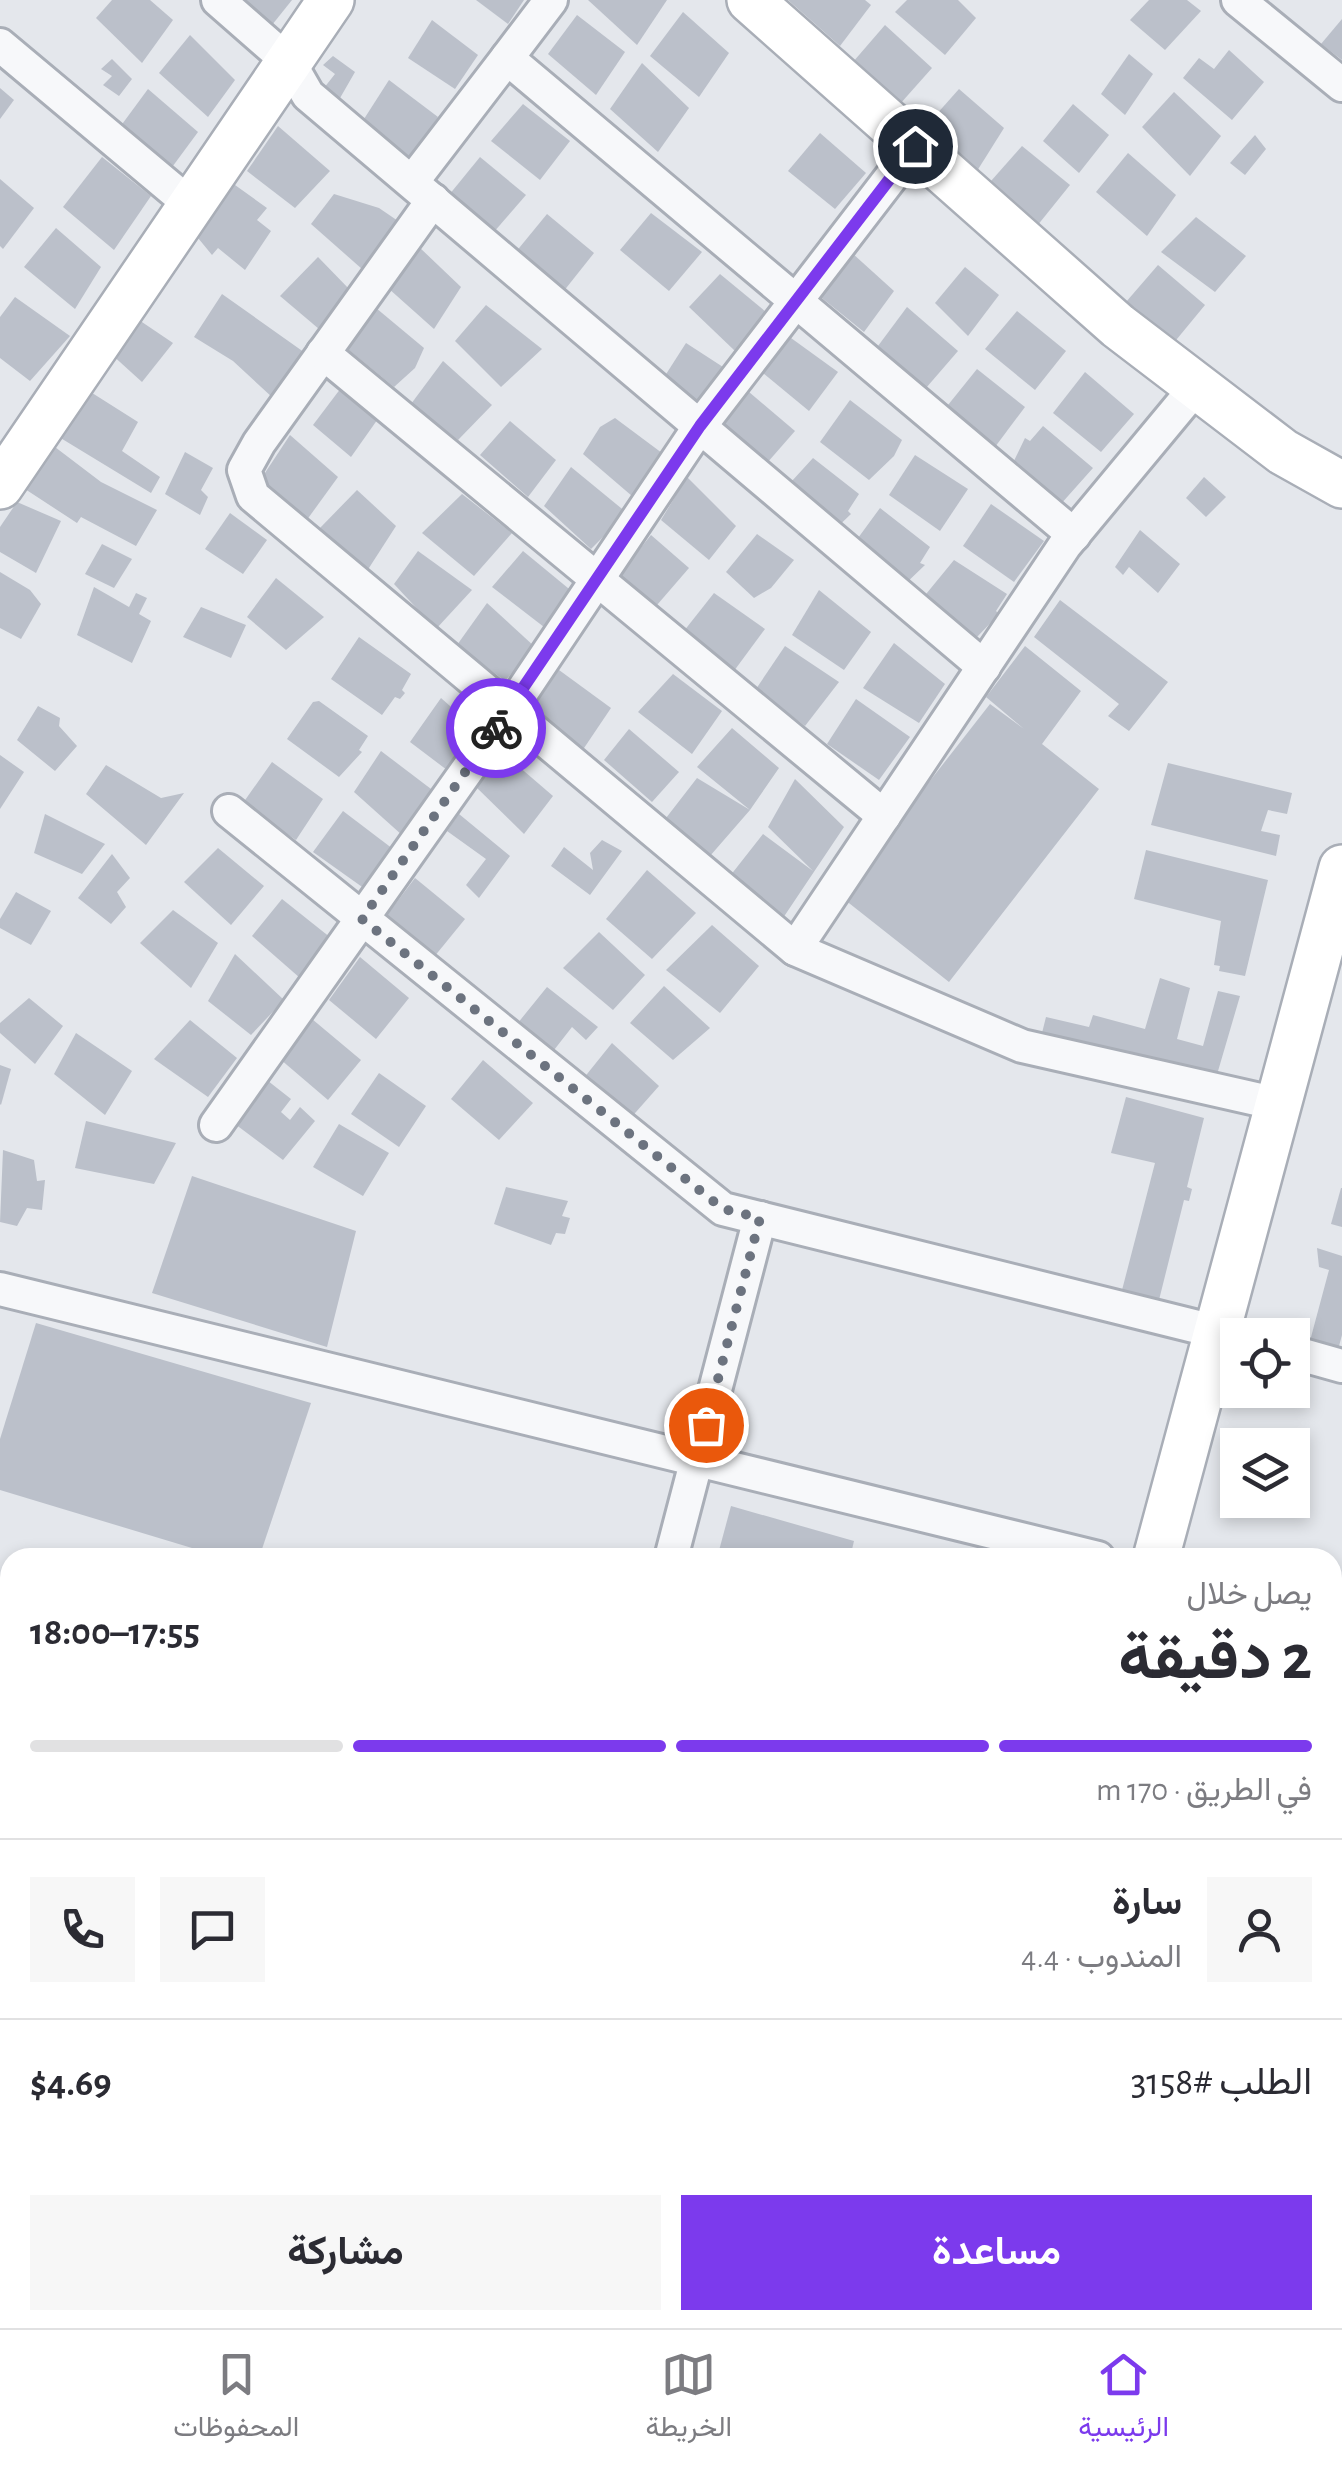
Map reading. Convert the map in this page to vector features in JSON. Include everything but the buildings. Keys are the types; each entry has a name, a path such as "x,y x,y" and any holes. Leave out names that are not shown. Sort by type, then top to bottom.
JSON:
{"street":[{"path":"218,0 290,62 308,94 984,667"},
{"path":"0,486 331,0"},
{"path":"551,0 506,58 323,354 244,470 253,496 795,949 1022,1046 1278,1104"},
{"path":"750,0 1118,326 1282,452 1342,485"},
{"path":"1238,0 1342,85"},
{"path":"0,45 191,205"},
{"path":"506,58 1074,536"},
{"path":"216,1126 509,710 700,426 915,146"},
{"path":"323,354 884,816"},
{"path":"795,949 1074,536 1197,386"},
{"path":"228,810 723,1209 1220,1332"},
{"path":"1231,1318 1278,1104 1342,868"},
{"path":"674,1548 760,1218"},
{"path":"0,1289 1058,1548"},
{"path":"1159,1548 1220,1356"},
{"path":"1310,1357 1342,1366"}],"way so far":[{"path":"496,728 362,919 723,1209 760,1218 706,1425"}],"route":[{"path":"496,728 700,426 915,146"}]}
